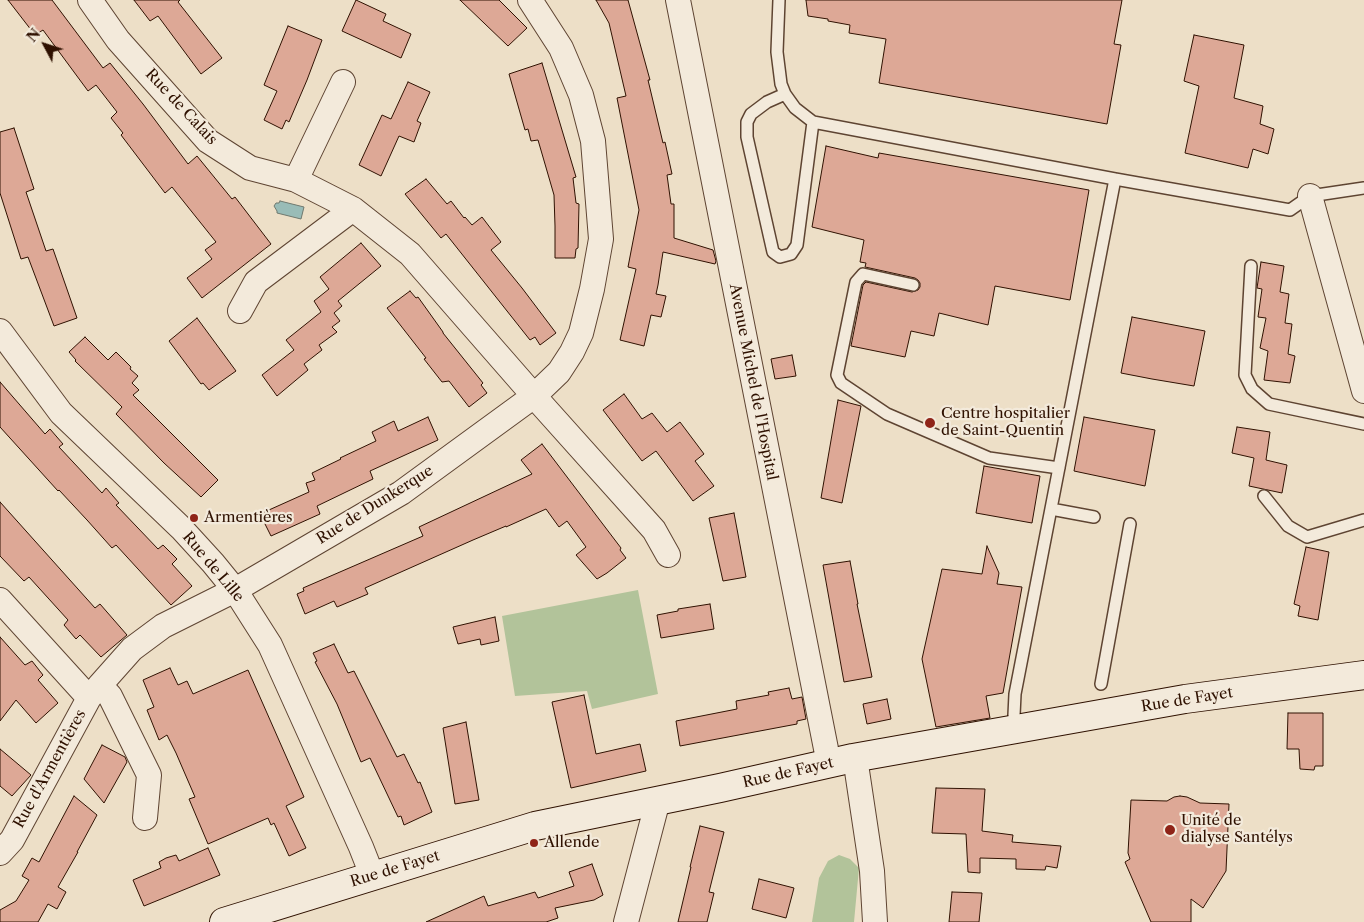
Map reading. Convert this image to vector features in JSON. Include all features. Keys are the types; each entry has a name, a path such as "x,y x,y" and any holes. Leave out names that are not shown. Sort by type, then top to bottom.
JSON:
{"main road":[{"name":"Rue de Fayet","path":"224,922 535,826 841,761 1185,699 1364,675"}],"street":[{"name":"Rue de Calais","path":"90,0 118,40 208,141 250,168 296,180 353,209 410,254 534,396"},
{"name":"Rue de Dunkerque","path":"235,590 401,493 534,396 559,372 572,352 581,333 592,289 601,239 593,141 581,95 561,48 530,0"},
{"name":"Avenue Michel de l'Hospital","path":"678,0 841,761 857,771 872,872 875,922"},
{"path":"296,180 343,82"},
{"path":"1310,196 1364,391"},
{"path":"240,311 256,282 353,209"},
{"name":"Rue de Lille","path":"0,331 61,413 180,528 235,590 270,644 372,876"},
{"path":"534,396 654,530 668,555"},
{"name":"Rue d'Armentières","path":"4,841 95,692 132,650 163,626 235,590"},
{"path":"0,600 95,692 110,696 148,776 145,818"},
{"path":"626,922 658,800"}],"lane":[{"path":"779,0 777,52 781,84 785,94 795,108 813,122 1290,210 1310,196 1364,188"},
{"path":"785,94 767,102 751,114 747,122 747,137 773,252 780,256 791,254 797,245 813,122"},
{"path":"1016,730 1014,715 1015,694 1115,179"},
{"path":"1251,266 1245,375 1252,389 1269,404 1364,424"},
{"path":"913,285 863,274 856,282 837,375 841,383 887,414 990,458 1059,468"},
{"path":"1264,496 1288,526 1307,537 1364,520"},
{"path":"1051,509 1094,517"},
{"path":"1101,684 1130,524"}],"green space":[{"path":"638,590 658,694 592,709 587,691 515,696 502,616"},
{"path":"839,855 850,859 859,868 854,922 812,922 819,878 828,861"}],"water":[{"path":"280,201 304,207 301,219 277,213 274,206"}],"building":[{"path":"8,0 52,0 103,68 110,63 188,164 197,156 232,199 235,197 271,244 202,298 187,278 212,259 205,250 216,242 172,187 165,193 121,135 123,133 111,118 117,112 96,85 88,91 43,30 35,35"},
{"path":"134,0 180,0 178,2 222,58 201,74 158,16 150,21"},
{"path":"356,0 386,14 383,21 411,34 401,58 342,31"},
{"path":"460,0 499,0 527,28 508,46"},
{"path":"596,0 628,0 650,80 648,80 672,174 667,175 671,204 674,204 674,238 713,250 716,261 715,264 663,252 656,294 666,296 661,317 651,315 644,346 620,340 636,269 628,267 639,210 617,98 626,96 609,23"},
{"path":"806,0 1122,0 1114,44 1121,45 1107,124 879,83 886,39 849,33 850,25 808,16"},
{"path":"288,26 322,40 289,122 286,120 282,129 264,120 277,91 264,85"},
{"path":"1194,35 1244,45 1234,98 1263,106 1260,124 1274,129 1268,154 1253,149 1248,168 1185,153 1199,86 1184,81"},
{"path":"542,63 576,177 573,178 576,203 579,204 578,248 576,249 575,258 555,258 554,195 538,140 531,141 528,129 525,130 509,74"},
{"path":"408,82 430,92 417,121 421,123 414,142 399,136 381,176 359,165 382,115 391,119"},
{"path":"14,128 34,189 26,192 46,251 53,249 77,318 54,326 28,257 21,259 0,193 0,132"},
{"path":"826,146 878,158 879,153 1089,190 1070,300 995,286 988,325 939,313 934,336 911,331 905,357 851,346 863,285 866,282 912,292 918,290 920,283 915,278 865,267 866,263 860,262 864,240 812,227"},
{"path":"426,179 447,204 451,201 472,225 482,217 501,242 491,250 556,333 540,345 535,337 530,340 446,234 441,238 405,194"},
{"path":"361,243 381,266 338,301 342,306 334,313 340,321 332,327 337,332 319,345 322,350 304,364 308,370 277,396 262,375 294,350 286,340 321,312 314,301 329,289 320,277"},
{"path":"1261,262 1284,266 1280,292 1289,294 1285,323 1292,324 1288,354 1295,356 1290,383 1264,380 1268,351 1260,348 1266,318 1258,317 1262,289 1257,288"},
{"path":"410,291 416,298 418,297 443,333 483,383 481,385 487,393 469,407 449,381 442,382 387,308"},
{"path":"1132,317 1205,331 1194,386 1121,373"},
{"path":"197,318 236,371 209,390 203,383 201,384 169,341"},
{"path":"85,337 108,360 116,352 131,367 130,369 138,376 132,383 139,390 133,395 218,480 201,497 164,463 116,414 122,407 75,361 69,352"},
{"path":"792,355 796,376 775,379 771,359"},
{"path":"0,382 45,434 50,429 63,444 59,447 102,493 106,488 119,503 116,505 158,549 163,545 177,559 172,564 192,586 171,605 116,545 112,548 0,427"},
{"path":"624,394 642,419 652,413 667,432 680,422 704,454 695,461 714,486 693,501 656,451 642,461 603,410"},
{"path":"838,400 861,406 842,503 821,498"},
{"path":"428,417 438,440 370,471 373,479 317,506 320,514 271,536 260,514 309,492 306,483 315,480 312,473 376,441 372,432 394,421 398,431"},
{"path":"1084,417 1155,430 1145,486 1074,471"},
{"path":"1237,427 1270,432 1266,460 1287,465 1282,493 1249,486 1254,458 1232,453"},
{"path":"542,444 621,548 620,550 626,558 607,573 597,579 576,555 586,547 567,521 559,527 546,509 365,588 368,594 337,607 334,601 305,614 297,594 304,591 303,588 423,536 419,527 532,474 521,460"},
{"path":"984,466 1040,476 1032,523 976,513"},
{"path":"0,502 95,608 100,604 127,635 101,657 80,635 76,639 64,625 68,620 29,577 24,581 0,556"},
{"path":"734,513 746,577 723,581 709,518"},
{"path":"987,546 999,573 997,584 1022,587 1003,693 986,696 990,718 936,727 922,659 942,569 982,574"},
{"path":"1306,547 1329,552 1318,620 1298,616 1300,606 1294,604"},
{"path":"850,561 872,677 844,682 823,565"},
{"path":"710,604 714,629 661,638 657,615 678,611 678,609"},
{"path":"495,617 499,641 481,645 480,639 458,644 453,627"},
{"path":"0,637 25,665 32,661 43,675 38,680 58,703 36,723 16,700 0,721"},
{"path":"334,644 348,673 354,671 397,757 404,754 418,783 420,782 432,812 404,825 401,816 398,817 370,758 361,762 337,704 315,662 317,661 313,653"},
{"path":"170,668 178,685 187,681 193,694 248,670 304,797 286,806 306,848 289,856 274,823 271,825 268,818 208,844 189,799 195,797 176,753 167,735 159,740 147,710 154,707 143,680"},
{"path":"789,688 792,699 802,697 806,719 797,721 797,724 680,746 676,721 737,709 736,701 769,695 768,692"},
{"path":"584,695 596,754 640,744 646,771 571,788 552,702"},
{"path":"887,699 891,719 867,724 863,704"},
{"path":"1288,713 1323,713 1323,766 1315,766 1314,770 1300,769 1299,749 1287,749"},
{"path":"466,722 479,800 455,804 443,728"},
{"path":"102,745 125,757 127,762 104,803 84,779"},
{"path":"0,749 31,775 12,796 0,786"},
{"path":"936,788 985,789 982,831 1013,835 1012,842 1061,846 1057,868 1046,866 1045,870 1016,869 1016,859 980,858 980,873 968,872 966,834 932,833"},
{"path":"74,796 97,815 58,887 66,892 57,909 48,904 38,922 0,922 0,910 16,901 29,880 22,876 32,858 39,862"},
{"path":"1180,796 1200,803 1229,804 1226,871 1203,908 1191,899 1191,922 1151,922 1125,862 1130,859 1128,853 1131,800 1167,801"},
{"path":"700,826 724,832 709,892 714,893 707,922 678,922 690,867"},
{"path":"208,848 220,875 144,906 133,880 161,868 159,862 166,858 176,855 179,861"},
{"path":"592,864 603,895 594,900 555,908 558,918 546,922 426,922 484,896 488,906 535,892 538,898 574,886 569,872"},
{"path":"759,879 794,888 786,918 752,909"},
{"path":"952,892 982,893 979,922 949,922"}],"place":[{"name":"Centre hospitalier de Saint-Quentin","path":"930,423"},
{"name":"Armentières","path":"194,518"},
{"name":"Unité de dialyse Santélys","path":"1170,830"},
{"name":"Allende","path":"534,843"}]}
